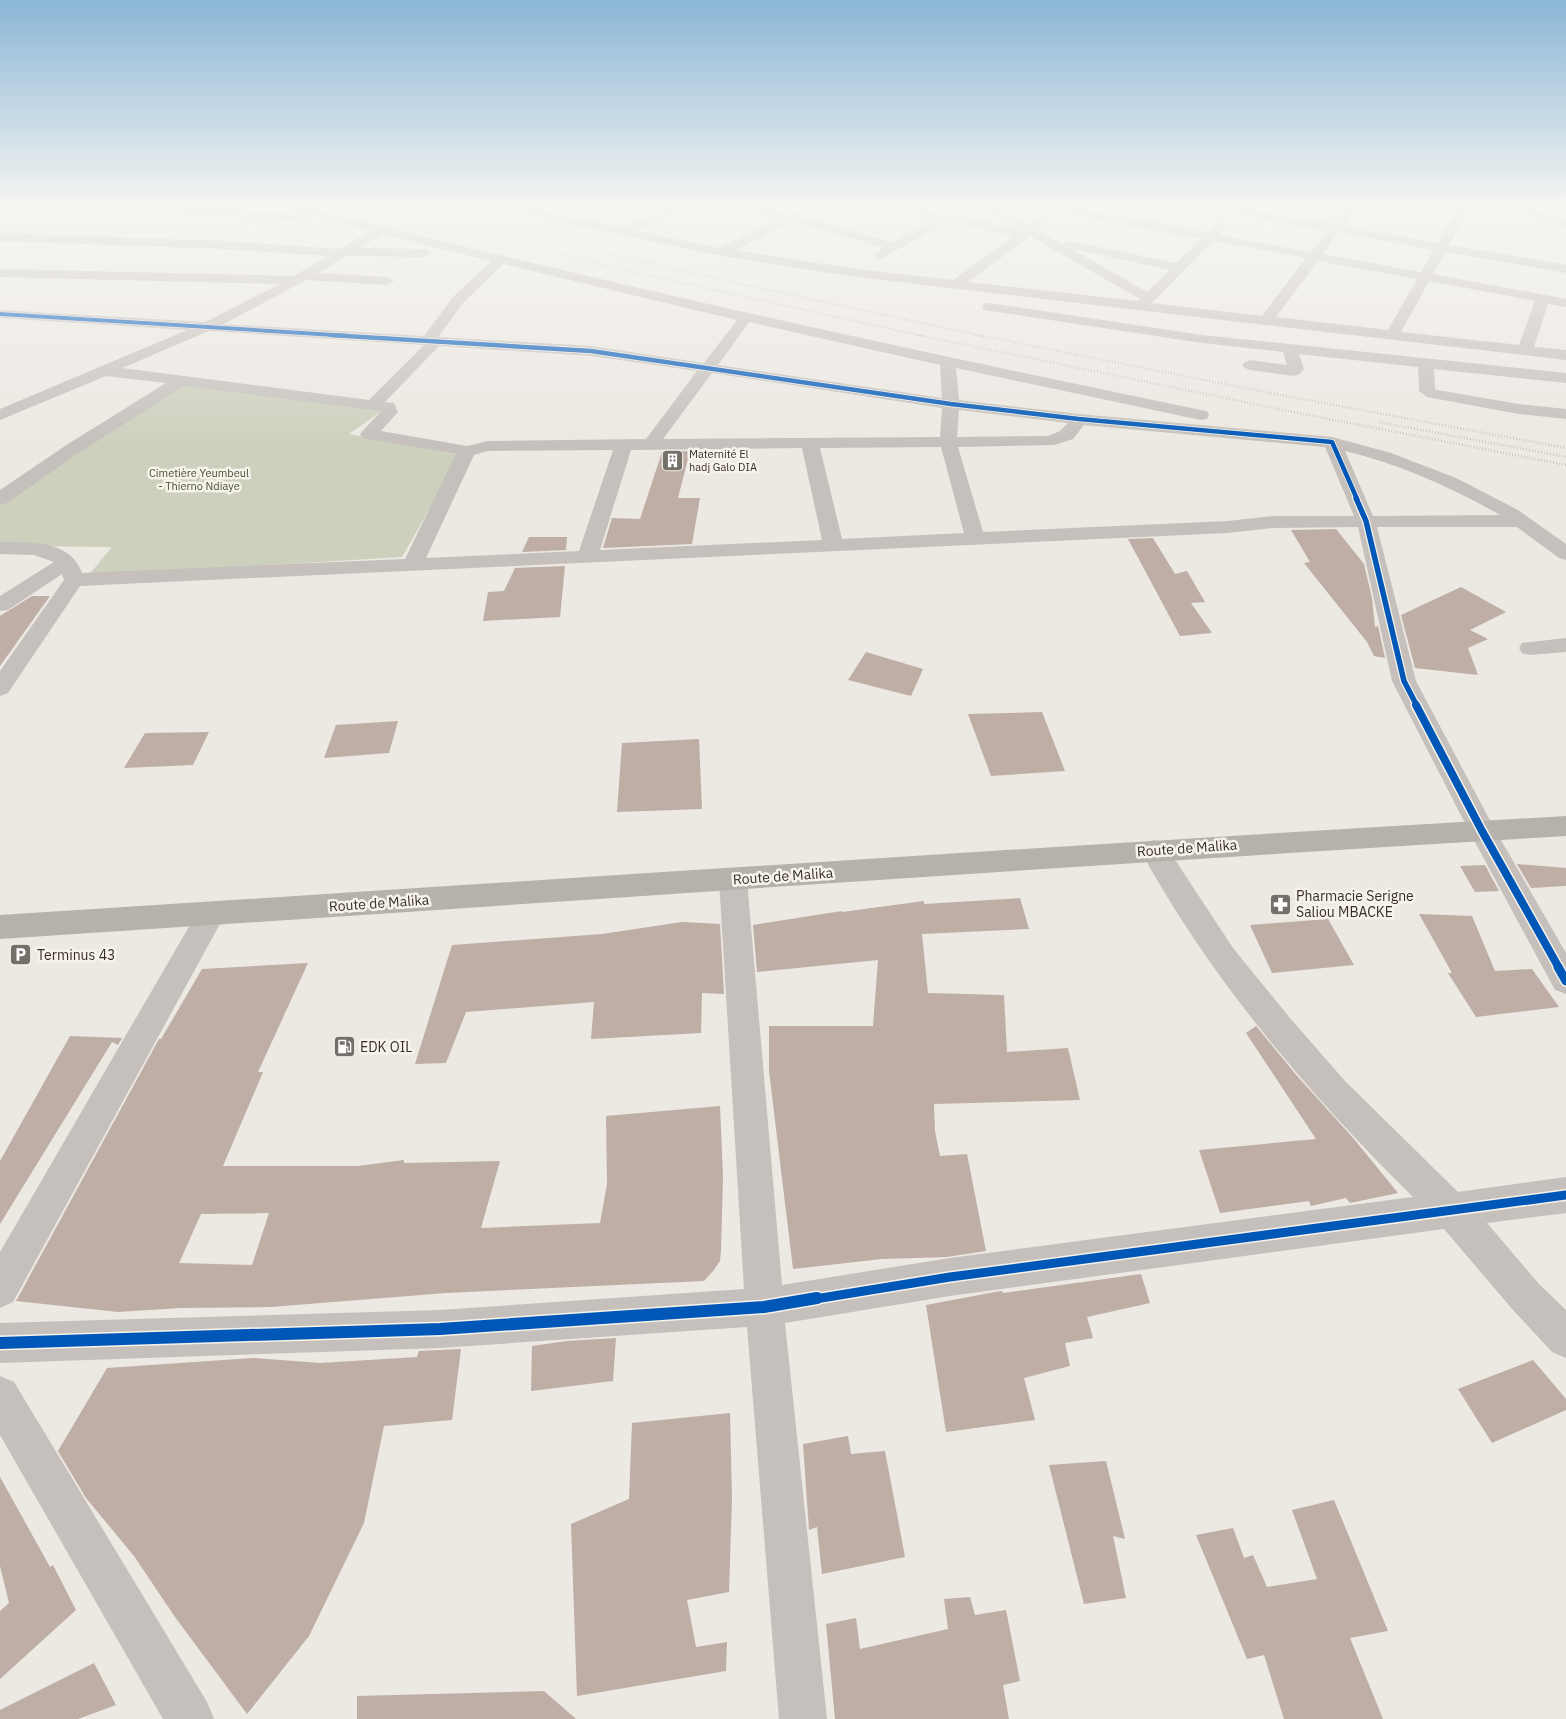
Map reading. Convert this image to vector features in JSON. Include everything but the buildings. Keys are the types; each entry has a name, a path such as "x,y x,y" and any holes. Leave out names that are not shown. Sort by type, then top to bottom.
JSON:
{"main road":[{"name":"Route de Malika","path":"0,927 733,880 1154,850 1566,826"}],"street":[{"path":"0,415 105,372 209,326 284,286"},
{"path":"374,404 431,342 458,300 472,286"},
{"path":"613,286 948,361 1332,442 1392,460 1441,478 1492,502 1545,536 1566,554"},
{"path":"869,286 925,296"},
{"path":"968,286 1145,303 1266,320 1566,355"},
{"path":"1118,286 1145,303"},
{"path":"1145,303 1162,286"},
{"path":"1266,320 1291,286"},
{"path":"1392,335 1420,286"},
{"path":"1474,286 1566,303"},
{"path":"1525,350 1543,299"},
{"path":"971,304 1202,339 1566,378"},
{"path":"0,314 591,351 951,404 1079,419 1332,442"},
{"path":"651,444 746,317"},
{"path":"1250,365 1294,370 1296,369 1289,348"},
{"path":"948,361 951,404 948,442 974,538"},
{"path":"1426,363 1427,391 1433,394 1520,409 1566,414"},
{"path":"1494,369 1520,409"},
{"path":"105,372 388,407 390,412 369,434 467,451 488,446 1059,440 1071,432 1079,419"},
{"path":"0,499 74,448 179,382"},
{"path":"1332,442 1366,521 1404,682 1482,831 1566,981"},
{"path":"810,443 833,544"},
{"path":"588,555 624,444"},
{"path":"413,564 467,451"},
{"path":"0,605 71,571 413,564 1228,527 1273,522 1522,521"},
{"path":"0,548 43,551 71,571"},
{"path":"0,688 71,571"},
{"path":"1530,648 1566,645"},
{"path":"1154,850 1222,957 1279,1028 1374,1135 1450,1209 1526,1297 1566,1338"},
{"path":"733,880 740,1014 764,1307 803,1719"},
{"path":"0,1289 210,914"},
{"path":"0,1343 440,1329 764,1307 960,1275 1566,1195"},
{"path":"0,1396 190,1719"}],"green space":[{"name":"Cimetière Yeumbeul - Thierno Ndiaye","path":"178,385 383,410 349,434 460,455 402,557 88,576 112,547 0,546 0,500"}],"railway":[{"path":"697,286 923,336"},
{"path":"752,286 983,336"},
{"path":"918,335 1303,414 1566,465"},
{"path":"977,335 1275,394 1566,448"},
{"path":"1379,422 1566,457"}],"cycle path":[{"path":"0,314 591,351 951,404 1079,419 1332,442 1366,521 1404,681 1482,831 1566,981"},
{"path":"0,1343 440,1329 764,1307 950,1277 1566,1195"}],"place":[{"name":"Maternité El hadj Galo DIA","path":"673,460"},
{"name":"Pharmacie Serigne Saliou MBACKE","path":"1280,904"},
{"name":"Terminus 43","path":"21,955"},
{"name":"EDK OIL","path":"344,1047"}]}
